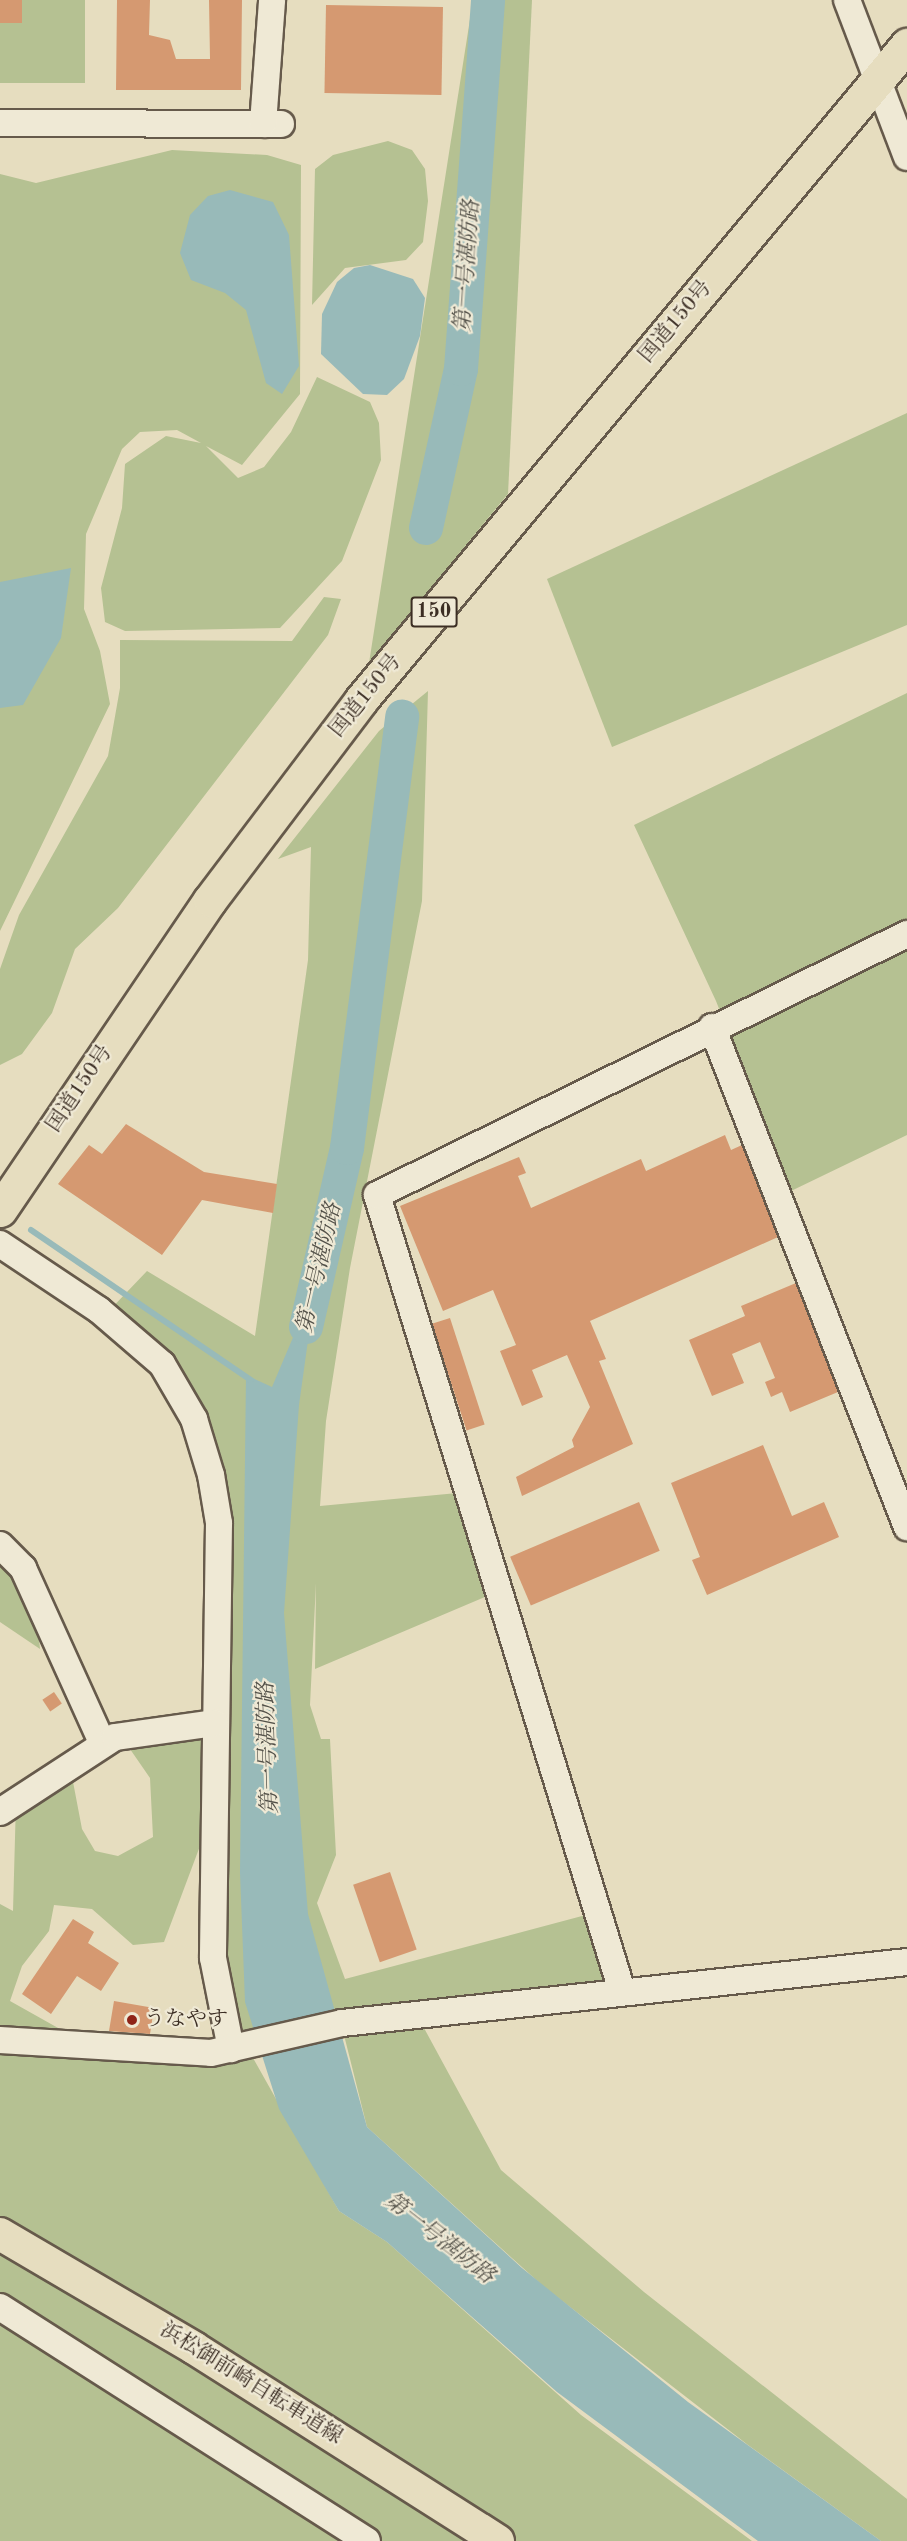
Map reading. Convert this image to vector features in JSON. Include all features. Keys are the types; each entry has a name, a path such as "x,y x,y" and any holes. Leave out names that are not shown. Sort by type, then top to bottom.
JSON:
{"highway":[{"name":"国道150号","path":"0,1209 178,946 354,709 907,45"}],"main road":[{"name":"浜松御前崎自転車道線","path":"0,2234 194,2348 498,2541"}],"street":[{"path":"0,123 272,124 272,0"},
{"path":"847,0 907,157"},
{"path":"622,1991 377,1195 712,1027 907,934"},
{"path":"712,1027 907,1527"},
{"path":"0,1244 99,1310 162,1364 194,1419 219,1523 213,1958 231,2049"},
{"path":"0,1545 23,1568 103,1744"},
{"path":"0,1812 115,1737 216,1723"},
{"path":"0,2040 176,2053 231,2049 342,2023 907,1962"},
{"path":"0,2307 367,2541"}],"green space":[{"path":"0,0 85,0 85,83 0,83"},
{"path":"473,0 532,0 508,494 369,663"},
{"path":"388,141 412,150 425,169 428,201 423,242 406,260 345,268 312,305 315,169 333,155"},
{"path":"172,150 267,155 301,165 300,394 242,465 206,446 238,478 264,467 291,432 317,377 370,402 379,423 381,460 342,561 280,628 125,631 105,622 101,588 122,508 125,464 166,436 201,443 177,430 140,432 122,449 86,534 84,609 100,651 110,704 0,931 0,174 36,183"},
{"path":"907,413 907,625 612,747 547,579"},
{"path":"324,597 341,599 328,635 118,908 75,949 52,1013 22,1054 0,1065 0,969 19,915 108,756 120,688 120,640 292,641"},
{"path":"428,691 422,901 350,1268 326,1421 320,1506 468,1492 499,1591 315,1669 316,1583 310,1705 321,1739 330,1739 336,1855 317,1903 345,1979 597,1912 622,1991 364,2021 424,2028 501,2170 644,2292 907,2499 907,2541 881,2541 748,2445 543,2286 367,2127 341,2023 253,2058 339,2211 387,2242 581,2415 752,2541 497,2541 410,2483 467,2541 0,2541 0,2046 231,2049 215,1952 215,1806 164,1942 133,1945 92,1909 54,1905 49,1931 22,1966 10,2001 92,2047 0,2041 0,1904 13,1911 16,1801 70,1766 82,1829 95,1851 118,1856 153,1837 150,1778 121,1736 205,1724 216,1477 187,1407 105,1315 147,1271 255,1336 308,960 311,847 278,859 379,731"},
{"path":"907,693 907,1135 791,1191 716,1001 634,825"},
{"path":"0,1547 35,1599 40,1649 0,1622"}],"water":[{"path":"230,190 273,202 289,235 299,366 282,394 266,383 246,310 225,293 191,280 180,253 190,215 208,196"},
{"path":"370,265 413,279 425,298 420,336 404,379 387,395 363,394 321,354 322,314 337,282 354,268"},
{"path":"71,568 61,638 23,705 0,708 0,582"},
{"path":"316,1283 299,1405 284,1613 308,1914 367,2127 522,2268 688,2402 881,2541 758,2541 557,2392 387,2242 339,2211 279,2109 245,2002 240,1873 246,1375 272,1387"}],"building":[{"path":"0,0 22,0 22,23 0,23"},
{"path":"117,0 150,0 149,35 170,40 176,59 210,59 209,0 242,0 241,90 116,90"},
{"path":"326,5 443,7 441,95 324,93"},
{"path":"126,1124 204,1172 277,1184 273,1213 202,1200 162,1255 58,1184 89,1145 102,1154"},
{"path":"725,1135 731,1150 742,1145 778,1237 590,1321 606,1359 599,1361 633,1444 522,1496 516,1477 574,1447 572,1440 590,1407 567,1355 532,1370 543,1397 522,1406 500,1351 516,1345 493,1290 443,1311 400,1206 519,1157 526,1173 518,1176 531,1208 641,1159 646,1171"},
{"path":"796,1283 838,1392 790,1412 782,1392 771,1397 765,1382 775,1378 760,1342 732,1354 744,1383 712,1396 689,1340 745,1316 741,1306"},
{"path":"450,1318 485,1425 467,1430 432,1324"},
{"path":"763,1445 792,1516 824,1502 839,1537 707,1595 692,1560 700,1557 671,1483"},
{"path":"639,1502 660,1551 531,1605 510,1557"},
{"path":"54,1692 62,1704 50,1711 42,1700"},
{"path":"390,1872 417,1950 380,1962 353,1885"},
{"path":"73,1919 94,1932 88,1943 119,1963 101,1991 77,1976 51,2014 22,1994"},
{"name":"うなやす","path":"114,2001 154,2008 150,2034 109,2031"}],"waterway":[{"name":"第一号湛防路","path":"426,528 461,369 488,0"},
{"name":"第一号湛防路","path":"306,1327 347,1148 402,716"},
{"path":"31,1230 251,1380"}],"place":[{"name":"うなやす","path":"132,2020"}]}
